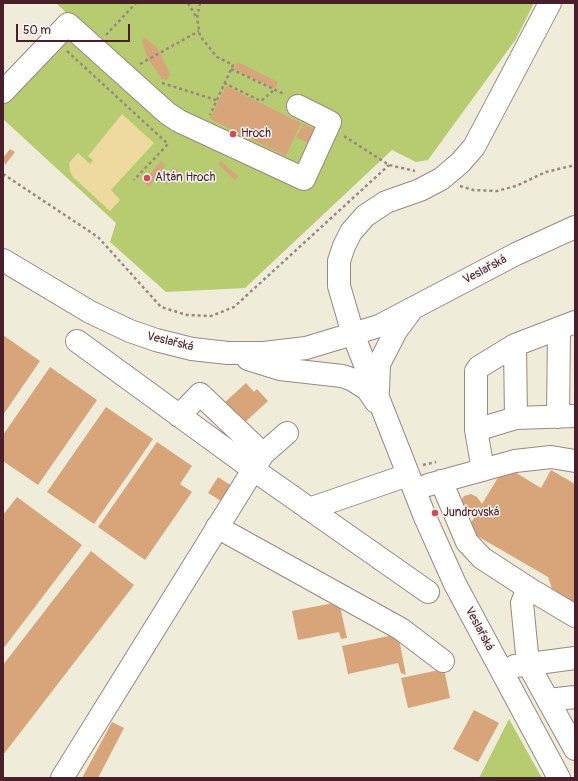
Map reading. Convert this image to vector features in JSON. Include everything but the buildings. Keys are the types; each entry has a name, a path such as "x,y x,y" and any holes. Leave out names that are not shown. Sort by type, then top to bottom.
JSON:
{"street":[{"path":"353,334 339,286 339,261 351,232 365,216 386,202 420,190 441,179 460,163 474,147 550,3"},
{"path":"3,92 68,24 145,93 179,121 304,179 330,122 298,106"},
{"name":"Veslařská","path":"3,260 90,312 130,331 174,345 228,353 285,352 306,348 379,326 516,254 575,227"},
{"path":"381,406 379,364 396,331 412,309"},
{"path":"476,430 516,418 566,416 567,325 516,345 483,363 476,371 476,430 483,470"},
{"name":"Veslařská","path":"353,334 410,482 455,584 559,778"},
{"path":"77,341 179,416 258,462"},
{"path":"516,345 516,418"},
{"path":"228,353 280,368 326,373 351,379 367,389 381,406"},
{"path":"179,416 200,394 258,462 309,509 428,592"},
{"path":"62,778 258,462 287,433"},
{"path":"309,509 410,482 441,481 515,461 551,457 575,461"},
{"path":"441,481 467,542 482,558 575,616"},
{"path":"217,527 401,629 443,661"},
{"path":"528,588 522,603 528,664 548,700 572,738"},
{"path":"500,667 575,658"},
{"path":"548,700 575,697"}],"path":[{"path":"94,47 136,3"},
{"path":"188,3 197,18"},
{"path":"200,3 197,18 199,31 211,52 232,65 202,132"},
{"path":"128,77 140,63 199,31"},
{"path":"67,51 168,144 134,180"},
{"path":"231,69 300,102 298,106"},
{"path":"145,93 156,81 216,100"},
{"path":"224,83 262,102 274,90"},
{"path":"328,126 389,165 428,174 473,190 497,190 516,186 546,172 575,165"},
{"path":"3,174 98,237 161,307 187,315 211,316 234,307 389,165"}],"green space":[{"name":"Hroch","path":"56,3 534,3 516,39 428,160 416,162 392,150 245,288 166,292 110,242 116,223 3,119 3,105 64,40 76,22"},
{"path":"509,719 542,778 479,778"}],"sand":[{"path":"122,114 154,143 111,190 120,200 110,211 73,177 70,171 69,163 78,153 90,164 93,160 88,156"}],"place":[{"name":"Hroch","path":"233,134"},
{"name":"Altán Hroch","path":"147,178"},
{"name":"Jundrovská","path":"435,513"}]}
